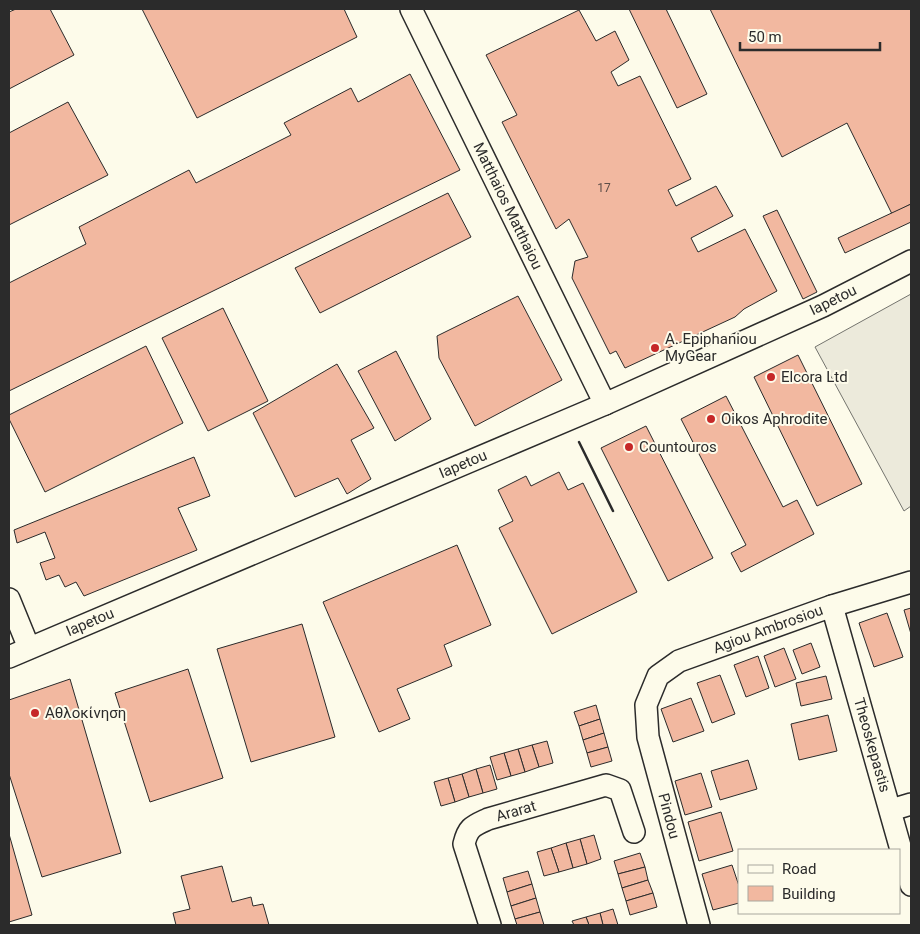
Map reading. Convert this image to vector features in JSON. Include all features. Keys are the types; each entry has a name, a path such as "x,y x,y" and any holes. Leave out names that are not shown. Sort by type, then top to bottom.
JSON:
{"street":[{"name":"Matthaios Matthaiou","path":"411,9 605,404"},
{"name":"Iapetou","path":"9,657 605,404 823,306 911,261"},
{"name":"Agiou Ambrosiou","path":"646,705 658,676 679,661 832,606 911,582"},
{"path":"9,598 29,648"},
{"name":"Theoskepastis","path":"832,606 911,885"},
{"name":"Pindou","path":"646,705 648,737 699,925"},
{"name":"Ararat","path":"490,925 464,844 466,833 473,826 488,819 606,785 620,790 634,832"},
{"path":"891,810 911,804"}],"shaded area":[{"path":"911,294 911,506 904,511 815,347"}],"building":[{"path":"16,9 50,9 74,55 9,89 9,12"},
{"path":"142,9 344,9 357,37 197,118"},
{"path":"629,9 666,9 707,94 677,108"},
{"path":"710,9 911,9 911,204 892,214 847,123 782,157"},
{"path":"579,10 596,41 615,31 629,60 611,72 618,86 640,76 691,179 668,190 676,206 716,186 733,216 691,238 698,252 745,229 777,291 744,309 735,317 625,368 616,351 610,354 572,278 575,261 588,257 569,219 556,229 502,122 517,115 486,55"},
{"path":"410,74 460,170 9,391 9,283 86,244 79,227 189,170 196,183 291,135 284,123 351,88 358,102"},
{"path":"68,102 108,175 9,225 9,133"},
{"path":"448,193 471,237 320,313 295,268"},
{"path":"911,204 911,222 845,253 838,238"},
{"path":"777,210 817,292 803,299 763,216"},
{"path":"518,296 562,380 475,426 439,358 437,336"},
{"path":"223,308 268,401 208,431 162,338"},
{"path":"146,346 183,423 45,492 9,419 9,415"},
{"path":"396,351 431,419 395,441 358,371"},
{"path":"798,355 862,484 817,506 754,377"},
{"path":"337,364 374,428 351,440 371,479 347,494 338,478 295,497 253,413"},
{"path":"726,396 783,507 797,500 814,534 741,572 731,553 746,545 681,419"},
{"path":"646,426 713,558 668,581 601,448"},
{"path":"194,457 210,496 178,508 197,550 84,596 76,582 65,587 59,575 46,580 40,563 55,558 45,532 17,543 14,530"},
{"path":"559,472 568,490 583,483 637,592 552,634 499,528 513,521 498,490 526,476 531,486"},
{"path":"457,545 491,625 444,645 452,666 397,689 410,719 379,732 323,602"},
{"path":"911,608 911,634 904,610"},
{"path":"887,613 903,657 874,667 859,623"},
{"path":"302,624 335,737 251,762 217,649"},
{"path":"811,643 820,667 802,674 793,650"},
{"path":"784,648 796,679 775,687 764,656"},
{"path":"758,656 769,688 746,697 734,665"},
{"path":"188,669 223,778 150,802 115,693"},
{"path":"720,675 735,714 712,723 697,683"},
{"path":"826,676 832,699 801,706 796,683"},
{"path":"70,679 121,853 42,877 9,774 9,700"},
{"path":"691,698 704,731 673,742 661,709"},
{"path":"596,705 600,719 579,726 574,712"},
{"path":"828,715 837,751 799,760 791,724"},
{"path":"600,719 604,733 583,740 579,726"},
{"path":"604,733 608,747 587,753 583,740"},
{"path":"547,741 553,763 539,767 532,745"},
{"path":"532,745 539,767 525,772 518,749"},
{"path":"608,747 612,761 591,767 587,753"},
{"path":"518,749 525,772 511,776 504,753"},
{"path":"504,753 511,776 497,780 490,757"},
{"path":"748,760 757,789 720,800 711,771"},
{"path":"490,765 497,789 483,793 476,769"},
{"path":"476,769 483,793 469,797 462,774"},
{"path":"701,773 712,807 685,815 675,781"},
{"path":"462,774 469,797 455,802 448,778"},
{"path":"448,778 455,802 441,806 434,782"},
{"path":"721,812 733,851 699,861 688,822"},
{"path":"9,834 32,915 9,922"},
{"path":"594,835 601,859 587,864 580,839"},
{"path":"580,839 587,864 573,868 566,843"},
{"path":"566,843 573,868 559,872 551,848"},
{"path":"551,848 559,872 544,876 537,852"},
{"path":"640,853 645,867 618,874 614,861"},
{"path":"732,865 738,883 738,903 713,910 702,874"},
{"path":"222,866 232,902 251,897 253,906 263,904 269,925 176,925 173,913 190,909 181,876"},
{"path":"645,867 648,880 622,888 618,874"},
{"path":"528,871 532,884 507,892 503,878"},
{"path":"648,880 653,893 626,901 622,888"},
{"path":"532,884 536,898 511,906 507,892"},
{"path":"653,893 657,907 630,915 626,901"},
{"path":"536,898 540,912 515,919 511,906"},
{"path":"613,909 618,925 603,925 600,913"},
{"path":"540,912 544,925 517,925 515,919"},
{"path":"600,913 603,925 589,925 586,917"},
{"path":"586,917 589,925 574,925 572,921"}],"wall":[{"path":"579,442 613,511"}],"place":[{"name":"A. Epiphaniou MyGear","path":"655,348"},
{"name":"Elcora Ltd","path":"771,377"},
{"name":"Oikos Aphrodite","path":"711,419"},
{"name":"Countouros","path":"629,447"},
{"name":"Αθλοκίνηση","path":"35,713"}]}
